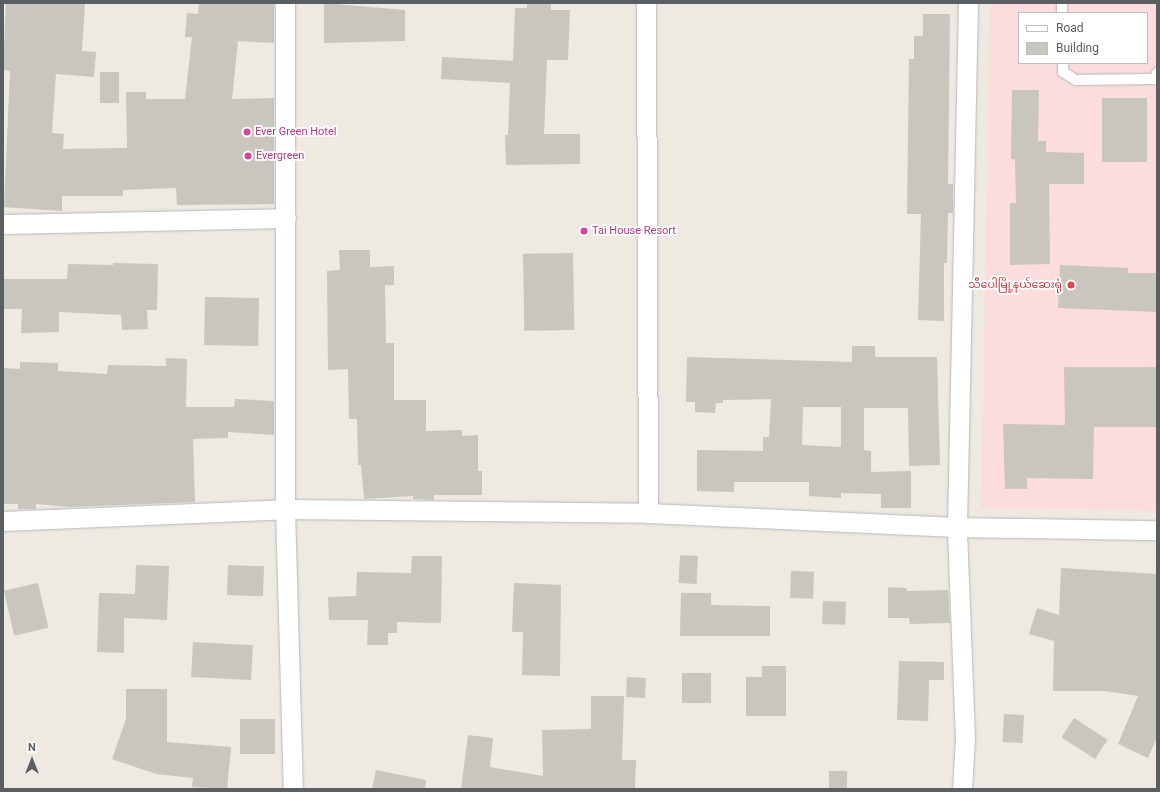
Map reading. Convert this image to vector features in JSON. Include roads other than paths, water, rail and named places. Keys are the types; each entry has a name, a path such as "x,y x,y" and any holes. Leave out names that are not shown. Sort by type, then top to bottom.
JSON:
{"street":[{"path":"285,3 285,509 293,789"},
{"path":"646,3 648,513"},
{"path":"962,789 964,739 957,527 968,3"},
{"path":"3,224 286,218"},
{"path":"3,521 285,509 648,513 957,527 1157,530"}],"lane":[{"path":"1063,64 1063,72 1076,80 1154,80 1157,73"}],"place":[{"name":"Ever Green Hotel","path":"247,132"},
{"name":"Evergreen","path":"248,156"},
{"name":"Tai House Resort","path":"584,231"},
{"name":"သီပေါမြို့နယ်ဆေးရုံ","path":"1071,285"}]}
